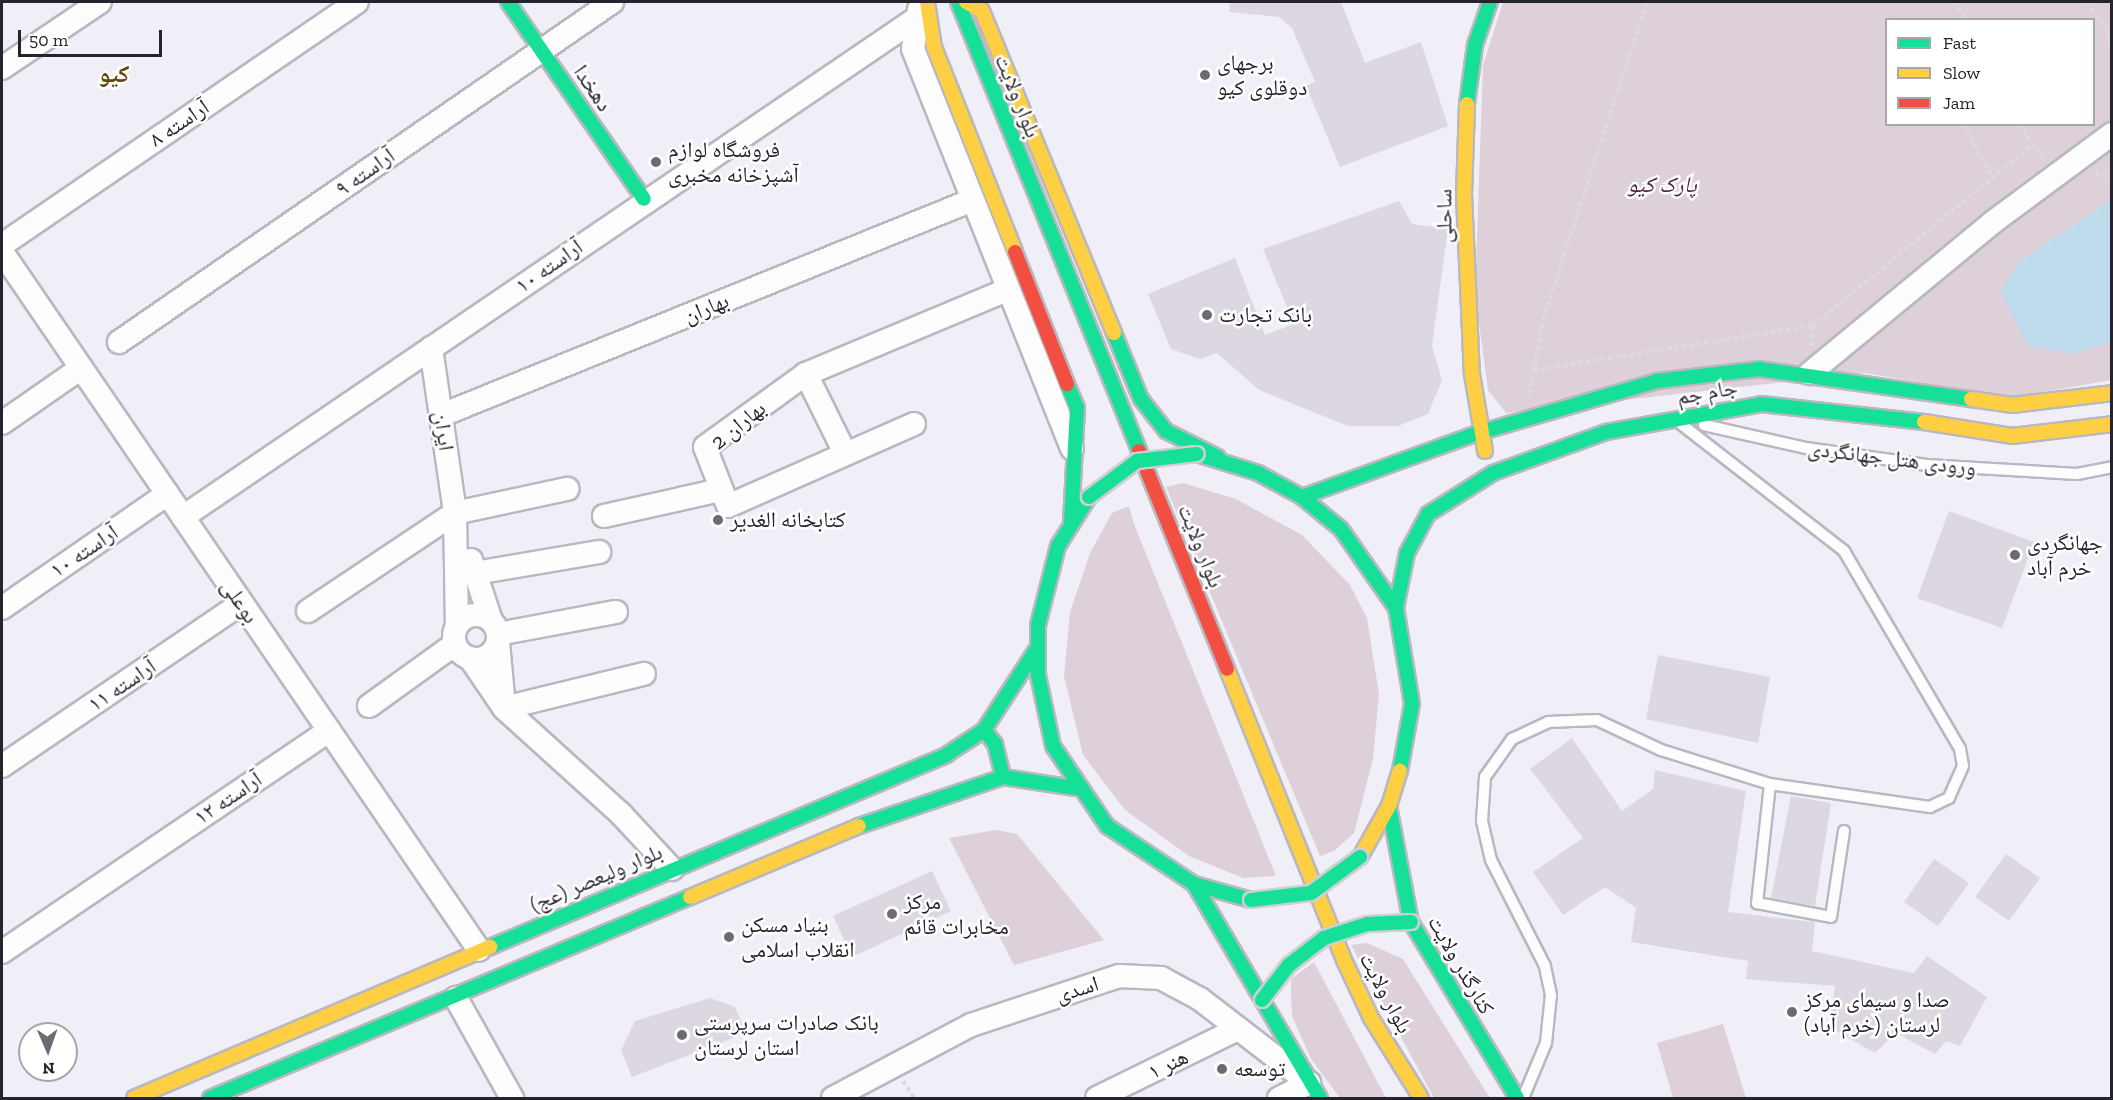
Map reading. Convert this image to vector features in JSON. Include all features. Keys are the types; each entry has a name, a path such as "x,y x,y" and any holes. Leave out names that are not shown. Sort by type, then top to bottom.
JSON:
{"main road":[{"name":"دهخدا","path":"508,2 644,199"},
{"path":"934,2 947,34"},
{"name":"ساحلی","path":"1491,2 1475,45 1467,93 1464,194 1478,433 1493,472"},
{"path":"972,3 982,11 1141,399 1166,431 1302,497 1341,529 1396,608 1412,704 1389,806 1360,857 1311,893 1251,900 1194,884 1147,857 1107,826 1076,788 1048,730 1036,650 1050,573 1071,523 1089,497 1137,461 1197,454 1227,461"},
{"name":"بلوار ولایت","path":"972,3 1344,960 1371,1018 1421,1098"},
{"path":"921,7 934,47 1077,408 1077,462 1071,523"},
{"name":"جام جم","path":"1302,497 1478,433 1657,381 1759,369 1810,373 2012,405 2112,393"},
{"name":"جام جم","path":"1396,608 1407,553 1428,514 1493,472 1606,432 1761,404 1844,410 2012,436 2112,424"},
{"path":"1123,457 1132,479"},
{"name":"بلوار ولیعصر (عج)","path":"134,1098 479,950 946,755 984,730 1036,650"},
{"path":"984,730 995,744 1003,777"},
{"path":"210,1098 456,998 890,813 1003,777 1076,788"},
{"name":"کنارگذر ولایت","path":"1389,806 1412,922 1517,1098"},
{"name":"بلوار ولایت","path":"1284,855 1333,975"},
{"path":"1194,884 1315,1091"},
{"path":"1262,1000 1289,964 1324,938 1367,924 1412,922"},
{"path":"225,1060 216,1072 218,1082 231,1089"},
{"path":"170,1083 188,1097"}],"street":[{"path":"2,68 100,2"},
{"name":"آراسته ۸","path":"2,245 357,2"},
{"name":"آراسته ۹","path":"119,342 612,2"},
{"path":"921,7 913,49 970,201 1077,462"},
{"name":"آراسته ۱۰","path":"183,517 431,348 921,7"},
{"path":"1810,373 2058,172 2112,134"},
{"name":"بهاران","path":"442,415 970,201"},
{"name":"بوعلی","path":"2,252 479,950"},
{"name":"بهاران 2","path":"720,490 705,447 806,374 1007,290"},
{"name":"ایران","path":"431,348 455,513 461,642"},
{"path":"2,423 81,368"},
{"path":"806,374 845,453"},
{"path":"604,516 720,490 728,506 914,424"},
{"path":"308,611 455,513 567,489"},
{"name":"آراسته ۱۰","path":"2,608 167,494"},
{"name":"ایران","path":"455,513 495,632 504,708"},
{"path":"475,573 599,552"},
{"name":"آراسته ۱۱","path":"2,766 242,603"},
{"path":"495,632 616,612"},
{"path":"369,706 461,642 477,615 495,632"},
{"path":"461,642 489,654 495,632"},
{"path":"461,642 504,708 621,814 672,869"},
{"path":"504,708 644,674"},
{"name":"۱۲ آراسته","path":"2,952 329,731"},
{"name":"اسدی","path":"832,1098 971,1025 1119,976 1161,978 1200,999 1315,1091"},
{"path":"456,998 512,1098"},
{"name":"هنر ۱","path":"1097,1098 1239,1029"},
{"path":"1279,1098 1315,1091"}],"lane":[{"name":"ورودی هتل جهانگردی","path":"1675,418 1806,448 1927,465 2076,474 2112,467"},
{"path":"1522,1098 1546,1043 1551,995 1545,966 1491,860 1482,822 1485,777 1512,739 1548,722 1597,720 1661,750 1770,784 1930,807 1950,798 1963,766 1960,749 1844,551 1675,418"},
{"path":"1770,784 1757,903 1831,917 1844,831"}],"path":[{"path":"1524,418 1543,320 1647,2"},
{"path":"1953,2 1965,18"},
{"path":"2087,2 2107,30 2112,50"},
{"path":"1964,126 1992,176"},
{"path":"2020,126 2030,147 2058,172"},
{"path":"1533,370 1812,326 2030,147"}],"green space":[{"name":"پارک کیو","path":"1503,2 2111,2 2111,200 2019,262 2072,354 2111,342 2111,380 2012,398 1865,373 1506,413 1488,390 1475,293 1483,65"},
{"path":"1183,483 1236,499 1302,535 1350,585 1367,618 1379,694 1373,759 1354,833 1334,851 1320,856 1166,487"},
{"path":"1129,506 1134,524 1276,876 1243,878 1189,856 1125,810 1083,755 1064,676 1070,612 1090,553 1112,513"},
{"path":"996,830 1017,834 1104,940 1014,965 949,838"},
{"path":"1367,943 1403,959 1490,1098 1434,1098 1351,945"},
{"path":"1314,962 1386,1098 1340,1098 1311,1059 1292,1016 1291,979"},
{"path":"1723,1024 1746,1098 1673,1098 1657,1043"}],"water":[{"path":"2111,200 2111,342 2072,354 2027,345 2001,291 2019,262"}],"building":[{"path":"1230,2 1341,2 1365,63 1421,42 1448,126 1340,167 1306,86 1315,82 1292,28 1279,17 1229,12"},
{"path":"1399,201 1412,224 1448,229 1432,346 1442,380 1428,414 1398,426 1348,426 1259,390 1217,353 1200,359 1171,349 1148,294 1235,258 1265,335 1294,324 1263,249"},
{"path":"1949,511 2034,542 2002,628 1917,598"},
{"path":"1658,655 1770,677 1758,743 1646,719"},
{"path":"1572,738 1622,811 1653,789 1655,770 1746,791 1728,912 1815,922 1812,951 1914,973 1927,956 1987,997 1960,1046 1946,1041 1935,1054 1896,1033 1875,1053 1829,1027 1835,986 1746,979 1748,961 1631,942 1636,908 1605,887 1563,915 1533,872 1583,838 1530,769"},
{"path":"1791,796 1831,803 1815,906 1771,898"},
{"path":"2006,854 2040,878 2009,921 1975,897"},
{"path":"1934,859 1969,883 1938,926 1904,902"},
{"name":"مرکز مخابرات قائم","path":"932,871 951,911 852,957 833,916"},
{"name":"بانک صادرات سرپرستی استان لرستان","path":"710,998 735,1007 746,1033 632,1077 621,1050 635,1021"}],"traffic: fast":[{"path":"508,2 644,199"},
{"path":"958,2 1139,451"},
{"path":"1467,104 1475,45 1490,2"},
{"path":"1114,333 1141,399 1166,431 1218,457"},
{"path":"1302,497 1478,433 1657,381 1759,369 1971,399"},
{"path":"1067,384 1077,408 1071,523"},
{"path":"1396,608 1407,553 1428,514 1493,473 1606,432 1761,404 1924,422"},
{"path":"1197,454 1258,473 1302,497 1341,529 1396,608 1412,704 1400,771"},
{"path":"1089,497 1137,461 1197,454"},
{"path":"1089,497 1058,546 1038,625 1038,675 1053,746 1107,826 1194,884 1251,900"},
{"path":"490,947 946,755 984,730 1036,650"},
{"path":"984,730 995,744 1003,777"},
{"path":"859,826 1003,777 1076,788"},
{"path":"1389,806 1411,922 1517,1098"},
{"path":"1251,900 1311,893 1360,857"},
{"path":"1194,884 1320,1098"},
{"path":"210,1098 690,897"},
{"path":"1262,1000 1289,965 1324,938 1367,924 1411,922"}],"traffic: slow":[{"path":"927,2 934,47 1015,252"},
{"path":"966,2 982,11 1114,333"},
{"path":"1467,104 1464,194 1472,374 1485,451"},
{"path":"1971,399 2012,405 2112,393"},
{"path":"1924,422 2012,436 2112,424"},
{"path":"1227,669 1344,960 1371,1018 1421,1098"},
{"path":"1360,857 1389,806 1400,771"},
{"path":"690,897 859,826"},
{"path":"134,1098 490,947"}],"traffic: jam":[{"path":"1015,252 1067,384"},
{"path":"1139,451 1227,669"}],"place":[{"name":"برجهای دوقلوی کیو","path":"1205,75"},
{"name":"فروشگاه لوازم آشپزخانه مخبری","path":"656,162"},
{"name":"بانک تجارت","path":"1207,315"},
{"name":"کتابخانه الغدیر","path":"718,520"},
{"name":"جهانگردى خرم آباد","path":"2015,555"},
{"name":"مرکز مخابرات قائم","path":"892,914"},
{"name":"بنیاد مسکن انقلاب اسلامی","path":"729,937"},
{"name":"صدا و سیمای مرکز لرستان (خرم آباد)","path":"1792,1012"},
{"name":"بانک صادرات سرپرستی استان لرستان","path":"682,1035"},
{"name":"توسعه","path":"1222,1069"}],"district":[{"name":"کیو","path":"114,74"}]}
